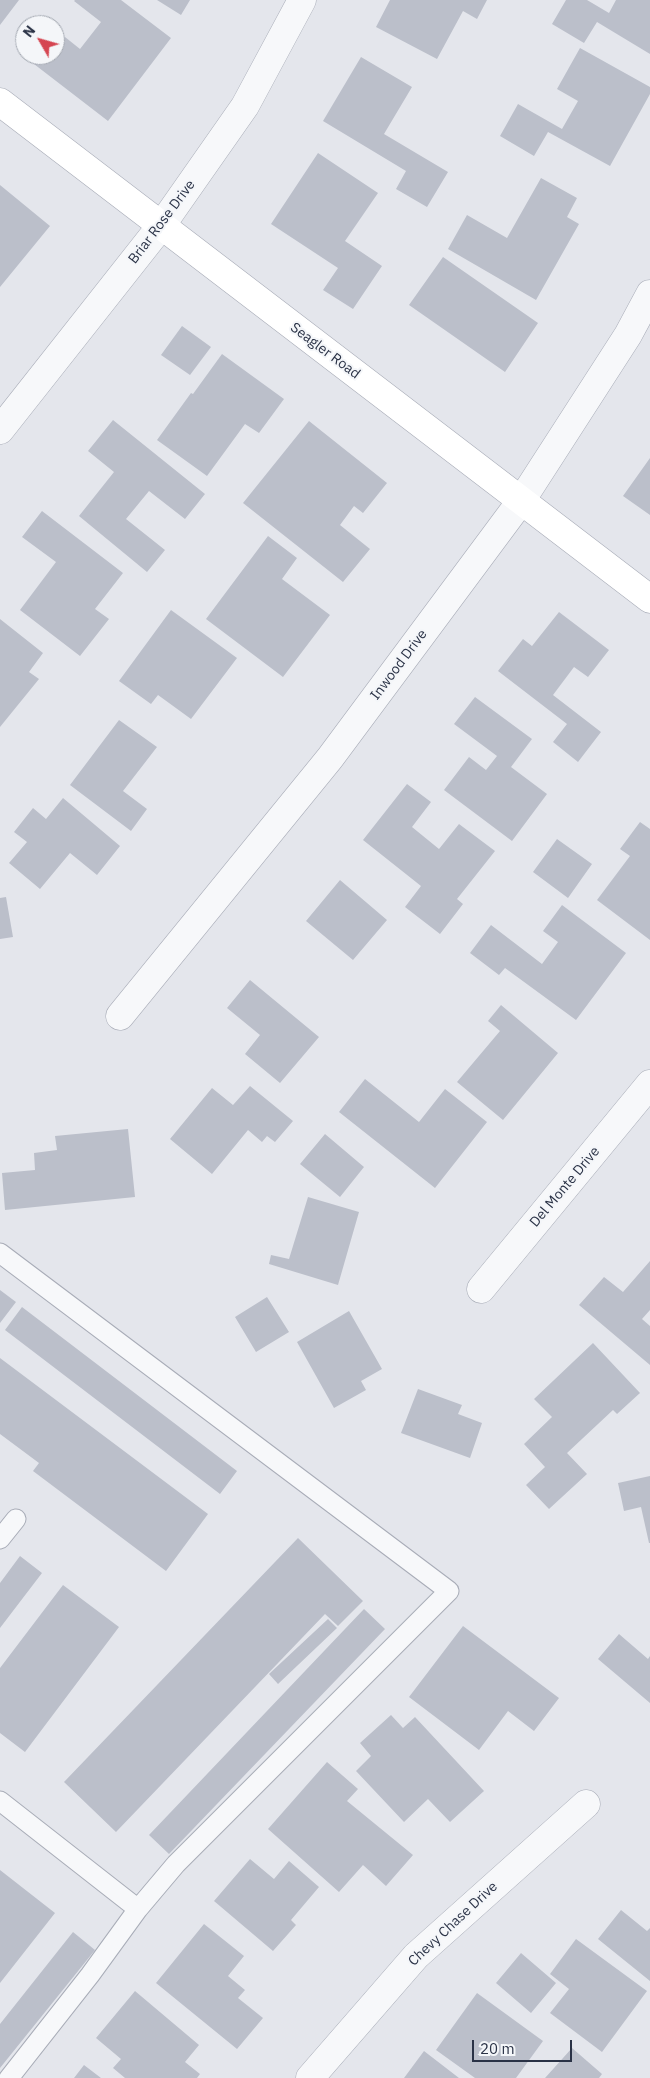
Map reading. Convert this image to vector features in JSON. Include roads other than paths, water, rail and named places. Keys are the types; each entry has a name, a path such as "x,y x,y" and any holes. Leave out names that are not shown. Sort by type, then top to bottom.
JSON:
{"street":[{"name":"Briar Rose Drive","path":"0,430 161,226 245,106 302,0"},
{"name":"Seagler Road","path":"0,102 650,600"},
{"name":"Inwood Drive","path":"120,1016 330,758 522,501 628,335 650,294"},
{"name":"Del Monte Drive","path":"481,1289 650,1084"},
{"name":"Chevy Chase Drive","path":"310,2078 416,1956 586,1804"}],"lane":[{"path":"0,1253 449,1591 176,1864 138,1910 90,1976 9,2078"},
{"path":"0,1539 16,1519"},
{"path":"0,1801 138,1910"}]}
